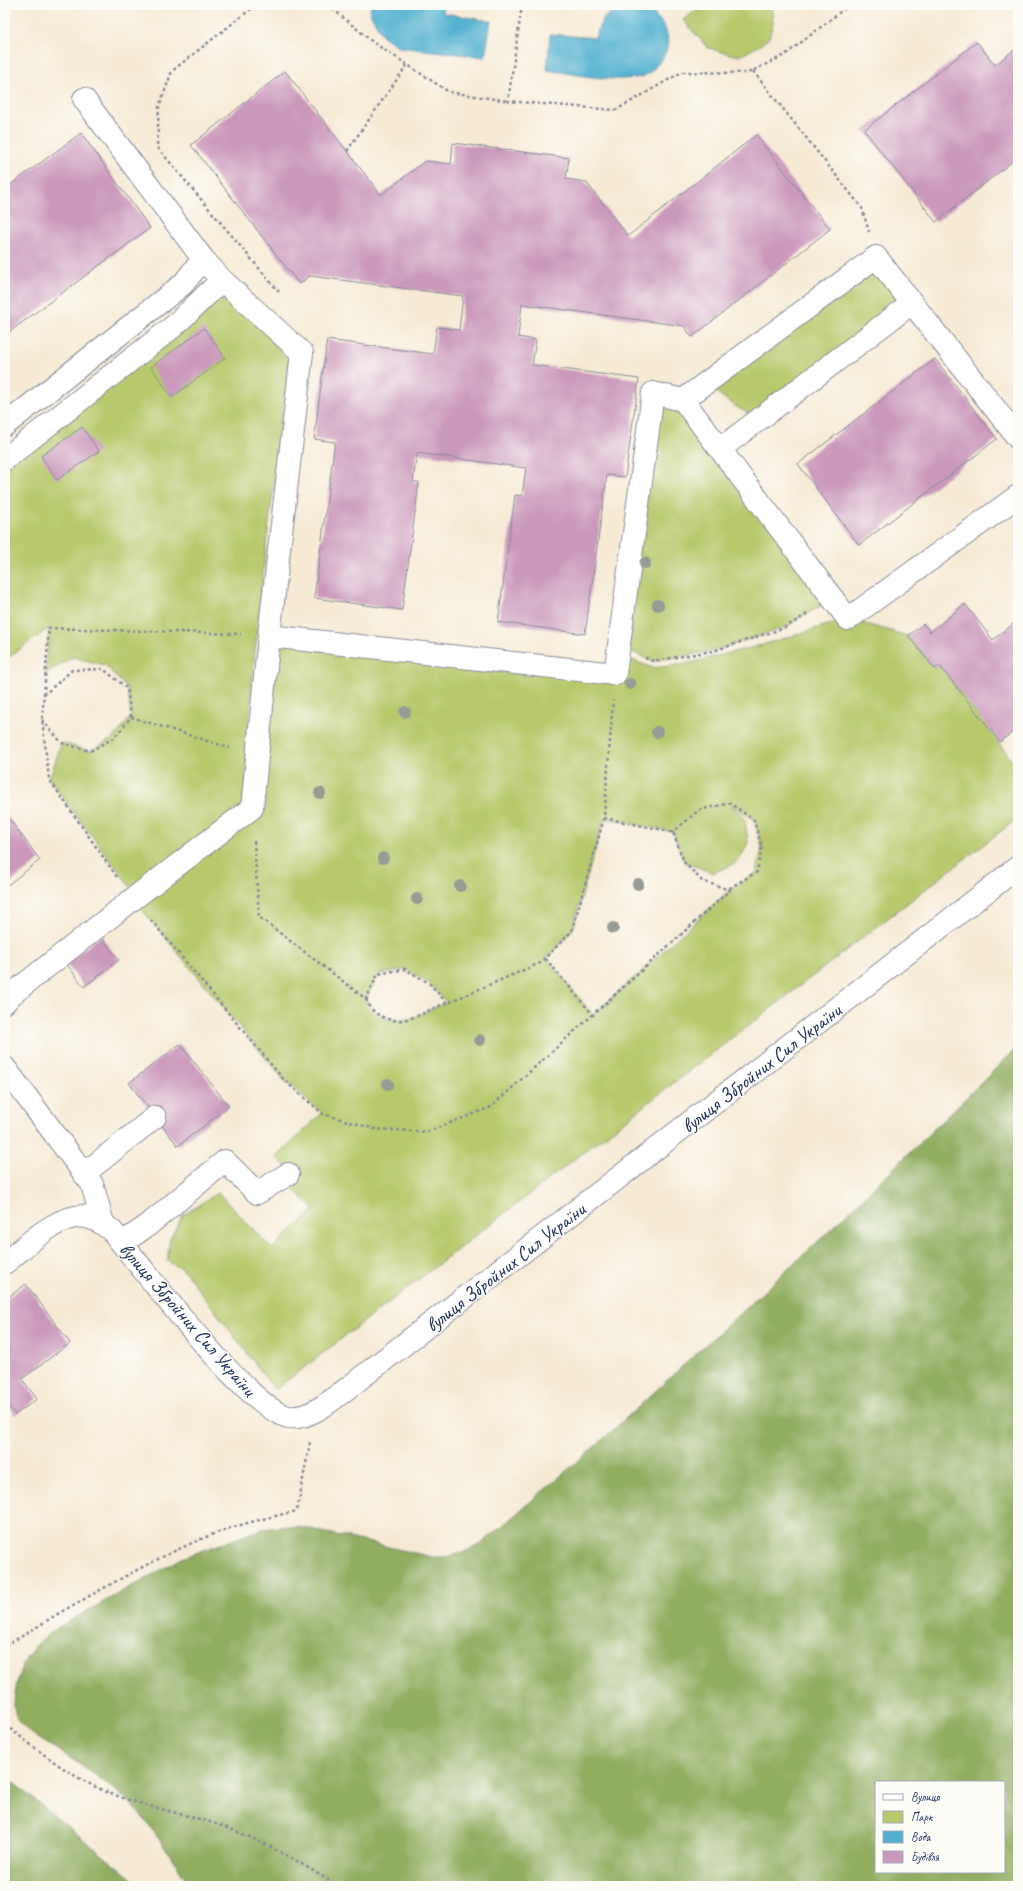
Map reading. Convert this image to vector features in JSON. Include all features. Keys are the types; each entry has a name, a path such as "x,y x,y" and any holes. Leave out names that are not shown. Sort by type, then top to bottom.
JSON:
{"street":[{"path":"5,1002 12,994 252,808 269,636 302,353 222,280 203,260 84,99"},
{"path":"682,400 876,257 1018,438"},
{"path":"5,425 183,284 203,260"},
{"path":"5,459 174,326 222,280"},
{"path":"720,449 912,304"},
{"path":"269,636 615,674 653,393 682,400 848,618 1014,503"},
{"name":"вулиця Збройних Сил України","path":"5,1263 48,1229 62,1221 76,1216 92,1219 102,1223 122,1243 220,1361 263,1404 278,1413 290,1417 303,1416 316,1410 353,1384 1018,867"},
{"path":"5,1068 92,1184 102,1223"},
{"path":"84,1174 155,1117"},
{"path":"122,1243 147,1226 225,1161 257,1193 288,1174"}],"path":[{"path":"256,5 172,71 159,107 157,148 280,293"},
{"path":"328,5 374,43 449,92 508,101 616,110 682,72 748,73 754,71 785,55 849,5"},
{"path":"508,101 522,5"},
{"path":"347,151 407,65"},
{"path":"754,71 862,208 876,257"},
{"path":"618,646 653,661 713,651 784,628 833,598"},
{"path":"269,636 49,628 42,719 49,779 133,899 284,1080 322,1114 375,1129 427,1132 492,1107 730,890 757,872 762,847 754,820 730,803 699,810 673,832"},
{"path":"44,696 72,670 103,669 127,688 132,717"},
{"path":"252,808 259,917 366,999 369,1007 378,1015 392,1020 402,1021 540,963 572,931 604,818 615,674"},
{"path":"132,717 247,753 258,759"},
{"path":"42,719 62,743 90,751 114,738 132,717"},
{"path":"604,818 673,832"},
{"path":"673,832 684,862 702,881 730,890"},
{"path":"545,958 593,1015"},
{"path":"366,999 378,974 405,969 429,983 447,1003"},
{"path":"5,1645 19,1639 64,1610 137,1570 206,1537 247,1523 297,1511 316,1410"},
{"path":"5,1725 58,1765 100,1788 125,1799 194,1817 239,1833 315,1871 337,1886"}],"green space":[{"path":"771,5 773,23 769,38 760,45 740,56 707,47 683,20 702,6"},
{"path":"876,257 912,303 760,419 747,413 714,390"},
{"path":"222,280 291,343 257,630 245,803 133,890 49,779 62,743 90,751 114,738 131,717 127,688 105,665 73,657 45,674 49,628 5,660 5,459"},
{"path":"653,393 683,400 833,598 784,628 713,651 653,661 618,646"},
{"path":"848,619 908,636 934,669 939,665 1018,768 1018,818 275,1390 184,1270 167,1261 170,1239 183,1215 218,1193 272,1249 314,1210 293,1189 300,1181 277,1157 322,1113 284,1080 133,899 252,808 269,636 615,674 626,658 653,668 685,664 762,645","holes":["731,805 754,820 762,847 757,872 730,890 593,1015 546,958 572,931 604,818 673,832 684,862 713,873 734,864 742,856 748,842 745,820","405,969 429,983 447,1003 409,1019 393,1020 378,1015 369,1006 366,999 378,975"]},
{"path":"1018,1047 1018,1886 191,1886 154,1832 125,1798 105,1782 31,1733 20,1723 17,1718 14,1706 17,1682 28,1655 40,1641 57,1628 182,1558 262,1529 289,1526 306,1528 432,1557 445,1557 462,1553 481,1544 599,1443 824,1236"},
{"path":"5,1776 141,1886 5,1886"}],"water":[{"path":"371,5 444,5 443,13 491,21 485,57 399,47 382,35 370,13"},
{"path":"624,7 639,7 649,11 657,17 666,32 668,40 667,49 663,58 651,72 644,76 634,78 609,79 547,70 550,34 595,38 605,18 612,12"}],"building":[{"path":"977,42 995,65 1018,47 1018,157 936,222 864,130"},
{"path":"285,71 381,195 425,161 451,164 453,143 569,158 566,179 586,182 628,236 756,135 830,229 692,337 684,326 522,304 518,337 536,340 532,365 639,379 625,477 607,475 585,634 498,622 515,495 522,496 526,468 417,453 413,482 419,482 402,610 314,598 335,442 314,439 327,340 433,354 437,327 459,330 463,296 310,276 299,284 191,145"},
{"path":"81,133 150,228 5,335 5,189"},
{"path":"204,328 225,358 172,397 151,367"},
{"path":"935,359 997,439 859,545 798,464"},
{"path":"82,427 99,451 57,480 41,456"},
{"path":"965,604 993,640 1018,620 1018,728 1000,742 939,665 935,669 908,636 923,624 930,632"},
{"path":"5,813 40,860 5,887"},
{"path":"101,936 119,960 84,987 66,963"},
{"path":"180,1044 229,1106 178,1146 129,1083"},
{"path":"26,1284 70,1343 22,1379 37,1399 15,1415 5,1401 5,1300"}]}
